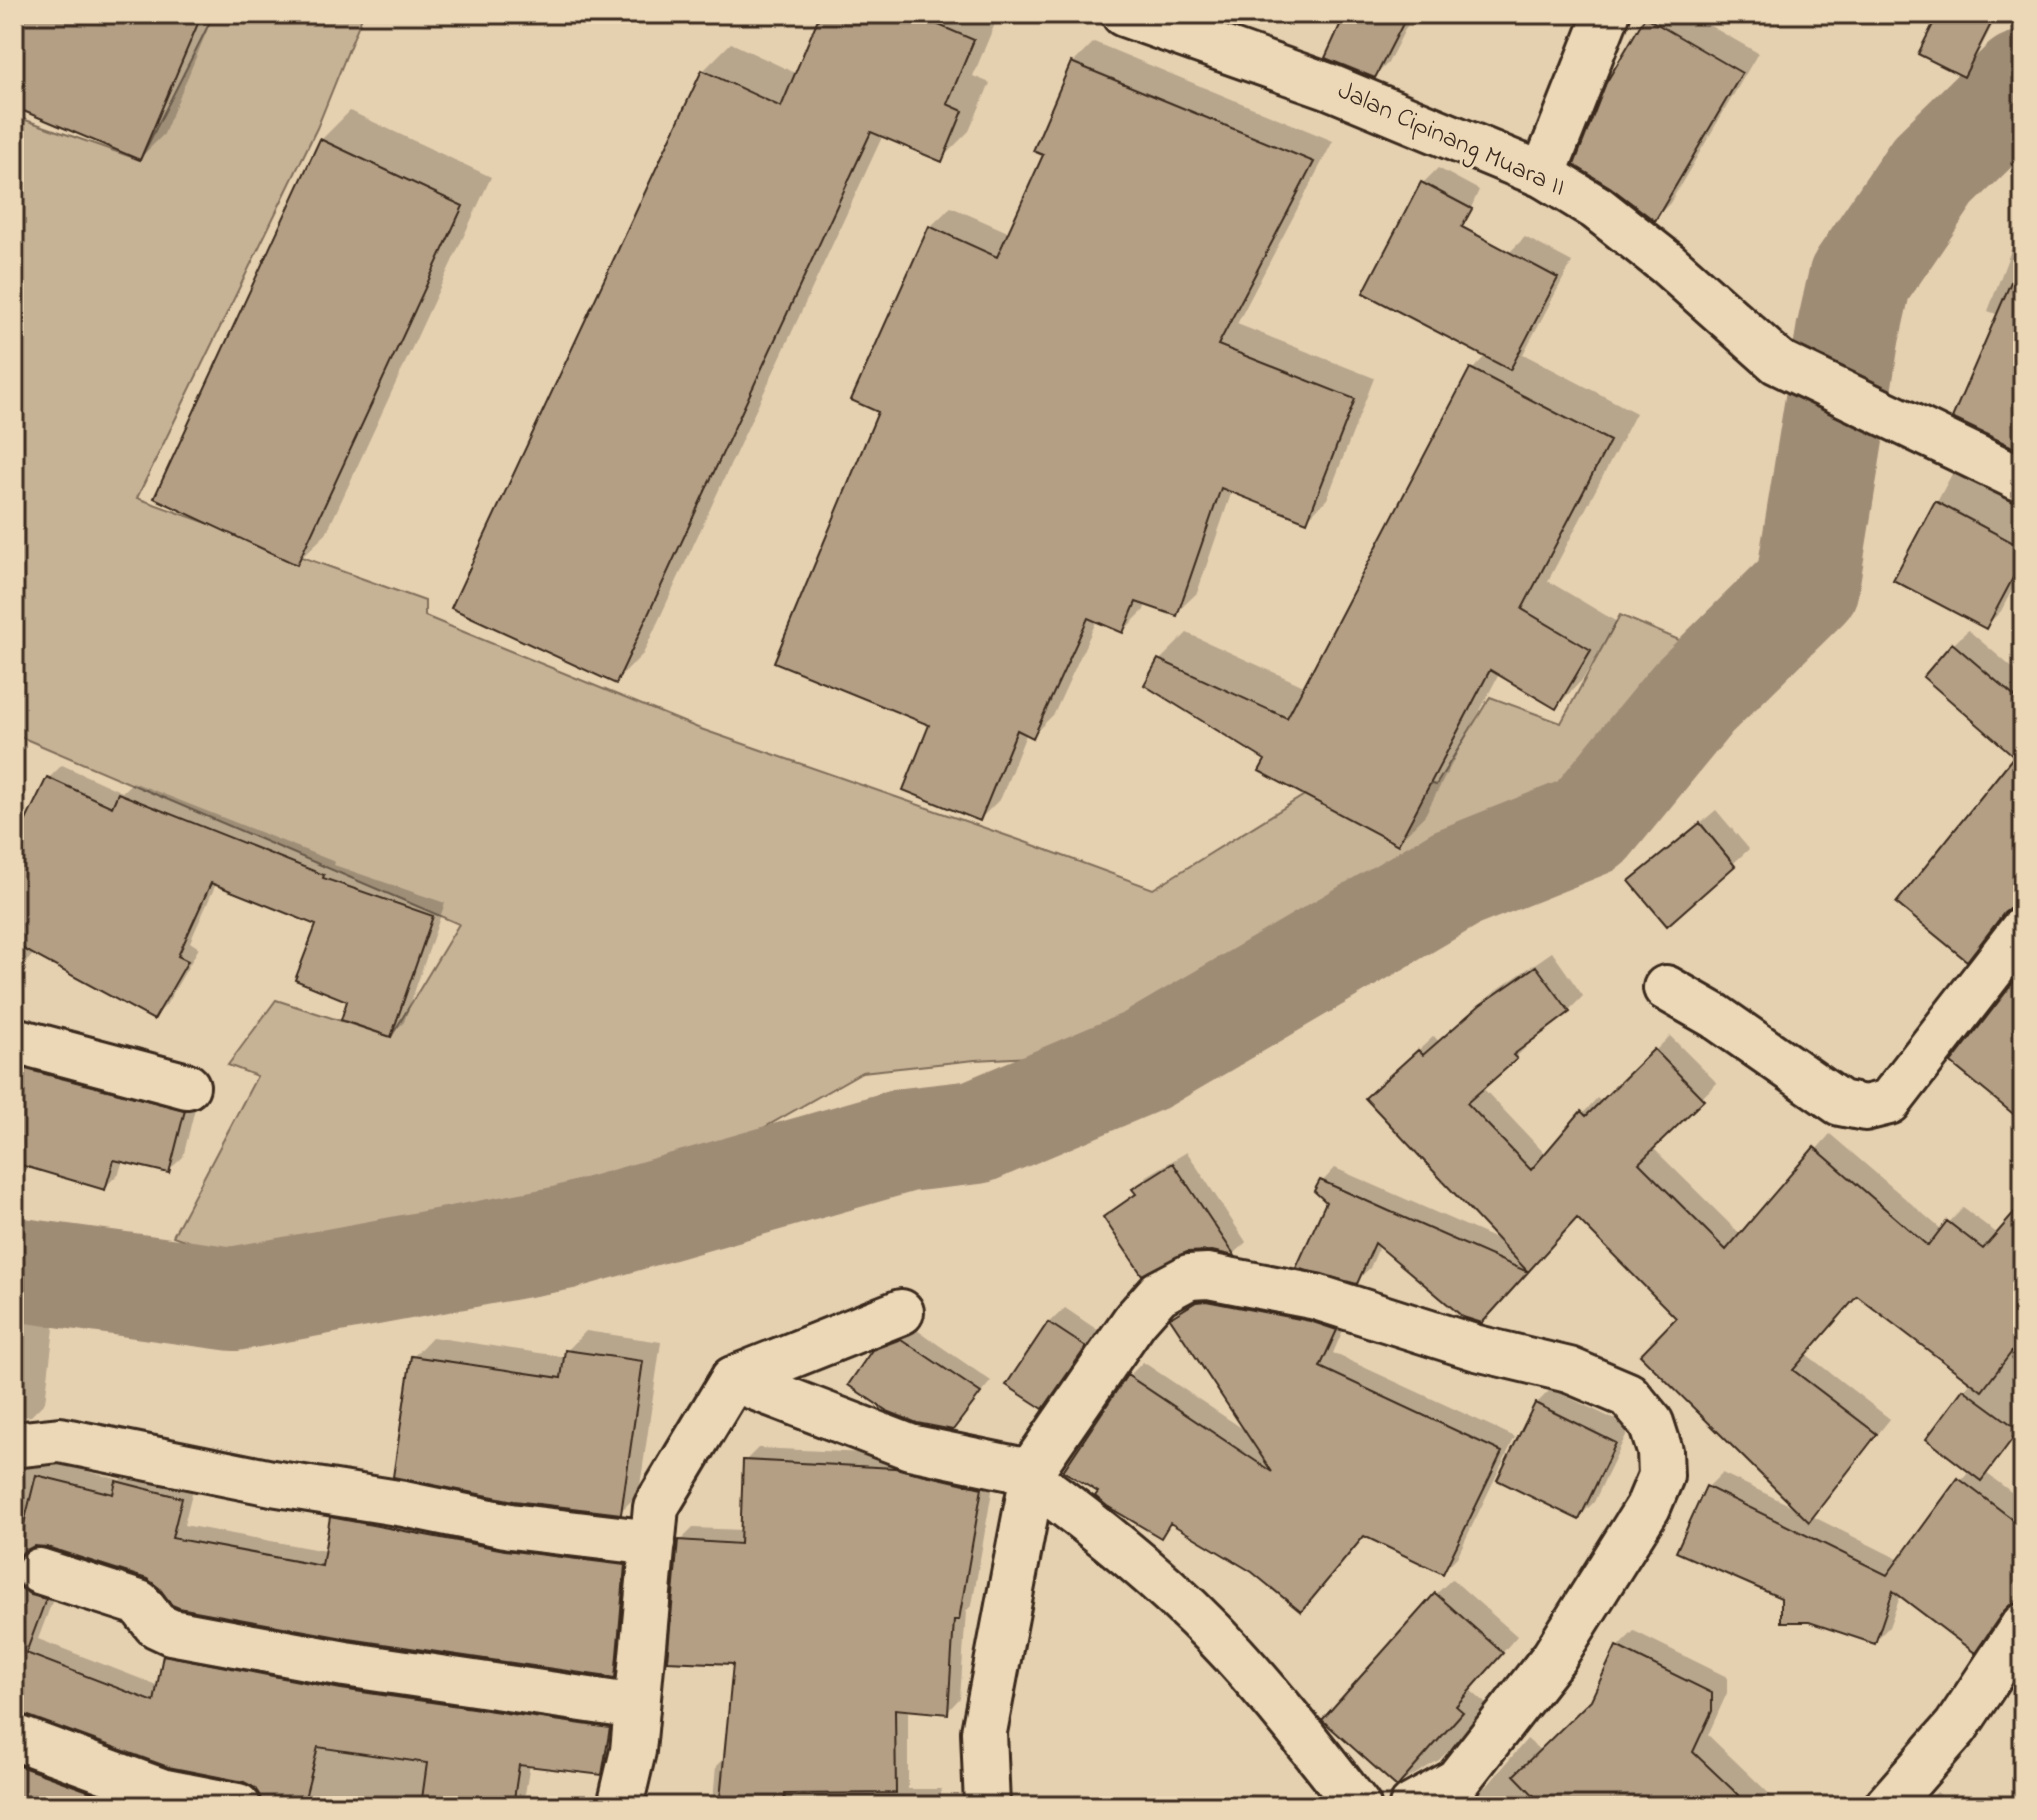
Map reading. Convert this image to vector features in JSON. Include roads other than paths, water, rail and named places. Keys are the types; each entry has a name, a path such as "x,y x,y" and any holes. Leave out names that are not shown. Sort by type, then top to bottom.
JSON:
{"street":[{"name":"Jalan Cipinang Muara II","path":"1124,14 1328,86 1543,175 1597,208 1668,264 1778,362 2023,480"},
{"path":"1543,175 1607,14"},
{"path":"1666,988 1715,1016 1840,1103 1865,1108 1889,1102 2023,929"},
{"path":"14,1040 187,1086"},
{"path":"987,1806 984,1732 1031,1476 1135,1320 1159,1293 1189,1277 1208,1276 1316,1297 1477,1348 1569,1370 1628,1395 1651,1423 1660,1451 1661,1476 1648,1507 1471,1794 1412,1806"},
{"path":"620,1806 633,1751 656,1507 733,1379 901,1312"},
{"path":"733,1379 910,1447 1031,1476 1098,1528 1173,1594 1233,1654 1358,1806"},
{"path":"14,1445 60,1440 272,1483 404,1504 510,1526 653,1543"},
{"path":"39,1571 139,1603 156,1625 171,1632 345,1664 637,1707"},
{"path":"1887,1806 1956,1727 2023,1626"},
{"path":"14,1737 161,1791 238,1806"}],"waterway":[{"path":"14,1269 233,1299 563,1238 906,1140 976,1132 1146,1060 1456,878 1589,825 1693,698 1807,586 1848,333 1860,279 1933,171 2023,83"}]}
